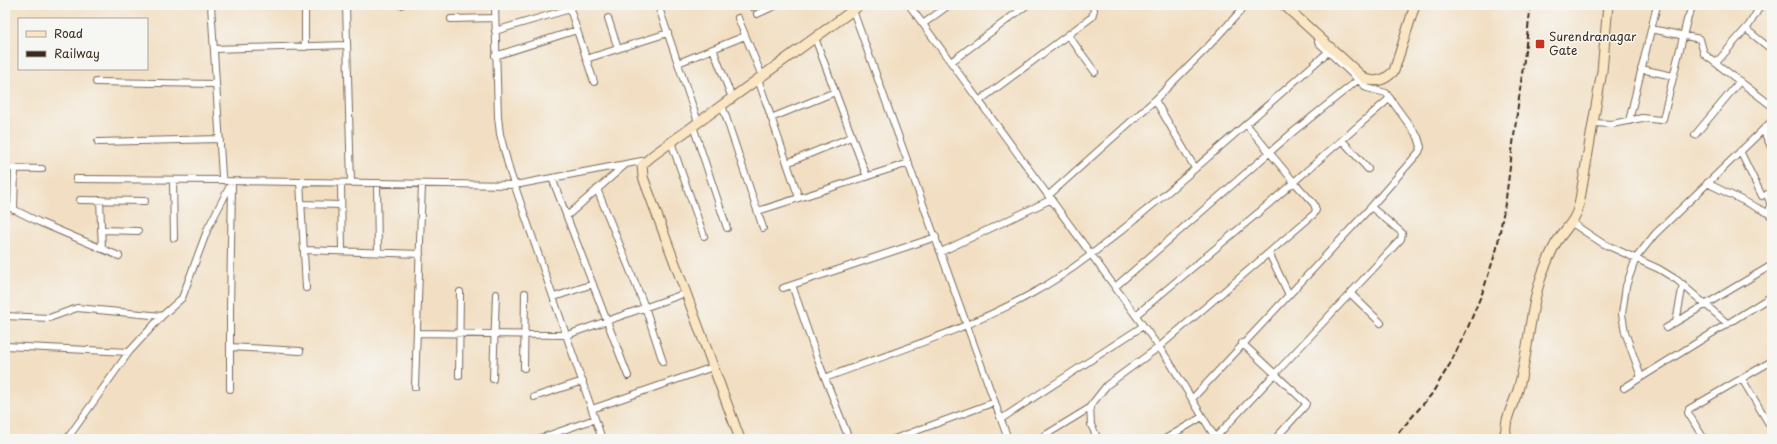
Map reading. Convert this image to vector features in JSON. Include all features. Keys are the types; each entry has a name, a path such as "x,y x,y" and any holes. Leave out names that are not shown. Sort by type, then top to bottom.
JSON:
{"main road":[{"path":"1284,5 1362,79 1380,81 1387,78 1394,71 1415,5"},
{"path":"1506,435 1506,424 1518,389 1536,294 1543,271 1558,240 1577,215 1580,204 1602,71 1608,5"},
{"path":"740,439 642,177 642,165 671,142 815,38 855,6"}],"street":[{"path":"211,5 215,84 224,180"},
{"path":"305,5 305,47"},
{"path":"346,5 350,183"},
{"path":"495,5 495,56 499,128 515,186 602,439"},
{"path":"658,5 678,63 727,228"},
{"path":"757,14 777,5"},
{"path":"909,5 1159,347 1216,439 1402,236 1400,231 1371,207"},
{"path":"923,24 949,5"},
{"path":"951,62 1027,5"},
{"path":"979,101 1092,17 1094,10 1092,5"},
{"path":"941,252 1050,197 1155,100 1205,50 1246,5"},
{"path":"1192,398 1371,207 1419,152 1421,147 1418,137 1386,93 1373,91 1367,88 1362,79 1328,52 1279,5"},
{"path":"1629,121 1657,5"},
{"path":"1593,123 1612,124 1642,118 1663,119 1683,35 1693,5"},
{"path":"1716,63 1746,29 1761,5"},
{"path":"855,6 909,164 1008,439"},
{"path":"495,31 568,8 570,10 594,82"},
{"path":"451,19 495,18"},
{"path":"608,18 618,49"},
{"path":"738,18 760,78 771,118 799,198"},
{"path":"1651,29 1700,39 1703,53 1772,106"},
{"path":"1746,29 1772,50"},
{"path":"495,56 577,30"},
{"path":"586,59 668,33"},
{"path":"1068,35 1095,72"},
{"path":"678,63 745,36"},
{"path":"815,38 867,177"},
{"path":"214,49 347,45"},
{"path":"713,49 732,98"},
{"path":"825,378 967,326 1032,294 1092,255 1195,168 1328,52"},
{"path":"1641,69 1673,76"},
{"path":"1115,287 1269,153 1362,79"},
{"path":"1695,135 1740,80"},
{"path":"96,82 215,84"},
{"path":"771,118 835,92"},
{"path":"1136,315 1294,182 1390,98"},
{"path":"1155,100 1195,168"},
{"path":"722,105 764,228"},
{"path":"1641,377 1625,332 1622,314 1626,286 1636,258 1655,234 1772,121"},
{"path":"1039,439 1049,436 1090,406 1107,385 1159,347 1314,214 1316,210 1314,204 1269,153 1246,124"},
{"path":"1763,130 1772,149"},
{"path":"787,163 851,136"},
{"path":"98,142 220,139"},
{"path":"1342,140 1368,169"},
{"path":"671,142 704,236"},
{"path":"1740,151 1770,203 1771,215"},
{"path":"76,179 224,180 232,182 515,186 647,160"},
{"path":"567,216 626,164"},
{"path":"758,211 909,164"},
{"path":"5,168 42,169"},
{"path":"14,210 15,168"},
{"path":"552,178 628,376"},
{"path":"173,180 174,238"},
{"path":"67,439 129,352 162,316 182,298 208,228 232,182"},
{"path":"230,390 232,182"},
{"path":"300,182 306,288"},
{"path":"341,183 342,251"},
{"path":"377,183 378,252"},
{"path":"1707,183 1771,215"},
{"path":"416,387 422,184"},
{"path":"597,189 645,308 663,362"},
{"path":"80,200 145,200"},
{"path":"100,200 102,249"},
{"path":"301,204 341,205"},
{"path":"5,205 119,256"},
{"path":"1572,223 1602,243 1659,269 1683,284 1728,324"},
{"path":"101,230 138,231"},
{"path":"783,288 936,237"},
{"path":"304,250 420,254"},
{"path":"1269,253 1288,295"},
{"path":"1666,328 1772,265"},
{"path":"554,297 593,284"},
{"path":"1676,322 1683,284"},
{"path":"792,285 825,378 849,439"},
{"path":"459,376 460,292"},
{"path":"524,368 525,293"},
{"path":"417,333 567,335 686,293"},
{"path":"493,380 496,294"},
{"path":"1350,294 1381,323"},
{"path":"1624,388 1772,296"},
{"path":"5,316 49,318 77,308 162,316"},
{"path":"1001,419 1144,326"},
{"path":"1242,343 1306,403 1275,439"},
{"path":"5,346 129,352"},
{"path":"230,347 300,350"},
{"path":"1704,439 1688,412 1689,410 1772,361"},
{"path":"592,408 713,367"},
{"path":"1742,379 1772,429"},
{"path":"534,397 583,381"},
{"path":"896,439 995,402"},
{"path":"1090,406 1092,425 1098,439"},
{"path":"1165,439 1202,417"},
{"path":"538,439 554,436 595,419"},
{"path":"1499,439 1506,435"}],"railway":[{"path":"1393,439 1431,395 1450,364 1483,291 1497,248 1506,198 1531,5"}],"place":[{"name":"Surendranagar Gate","path":"1540,44"}]}
